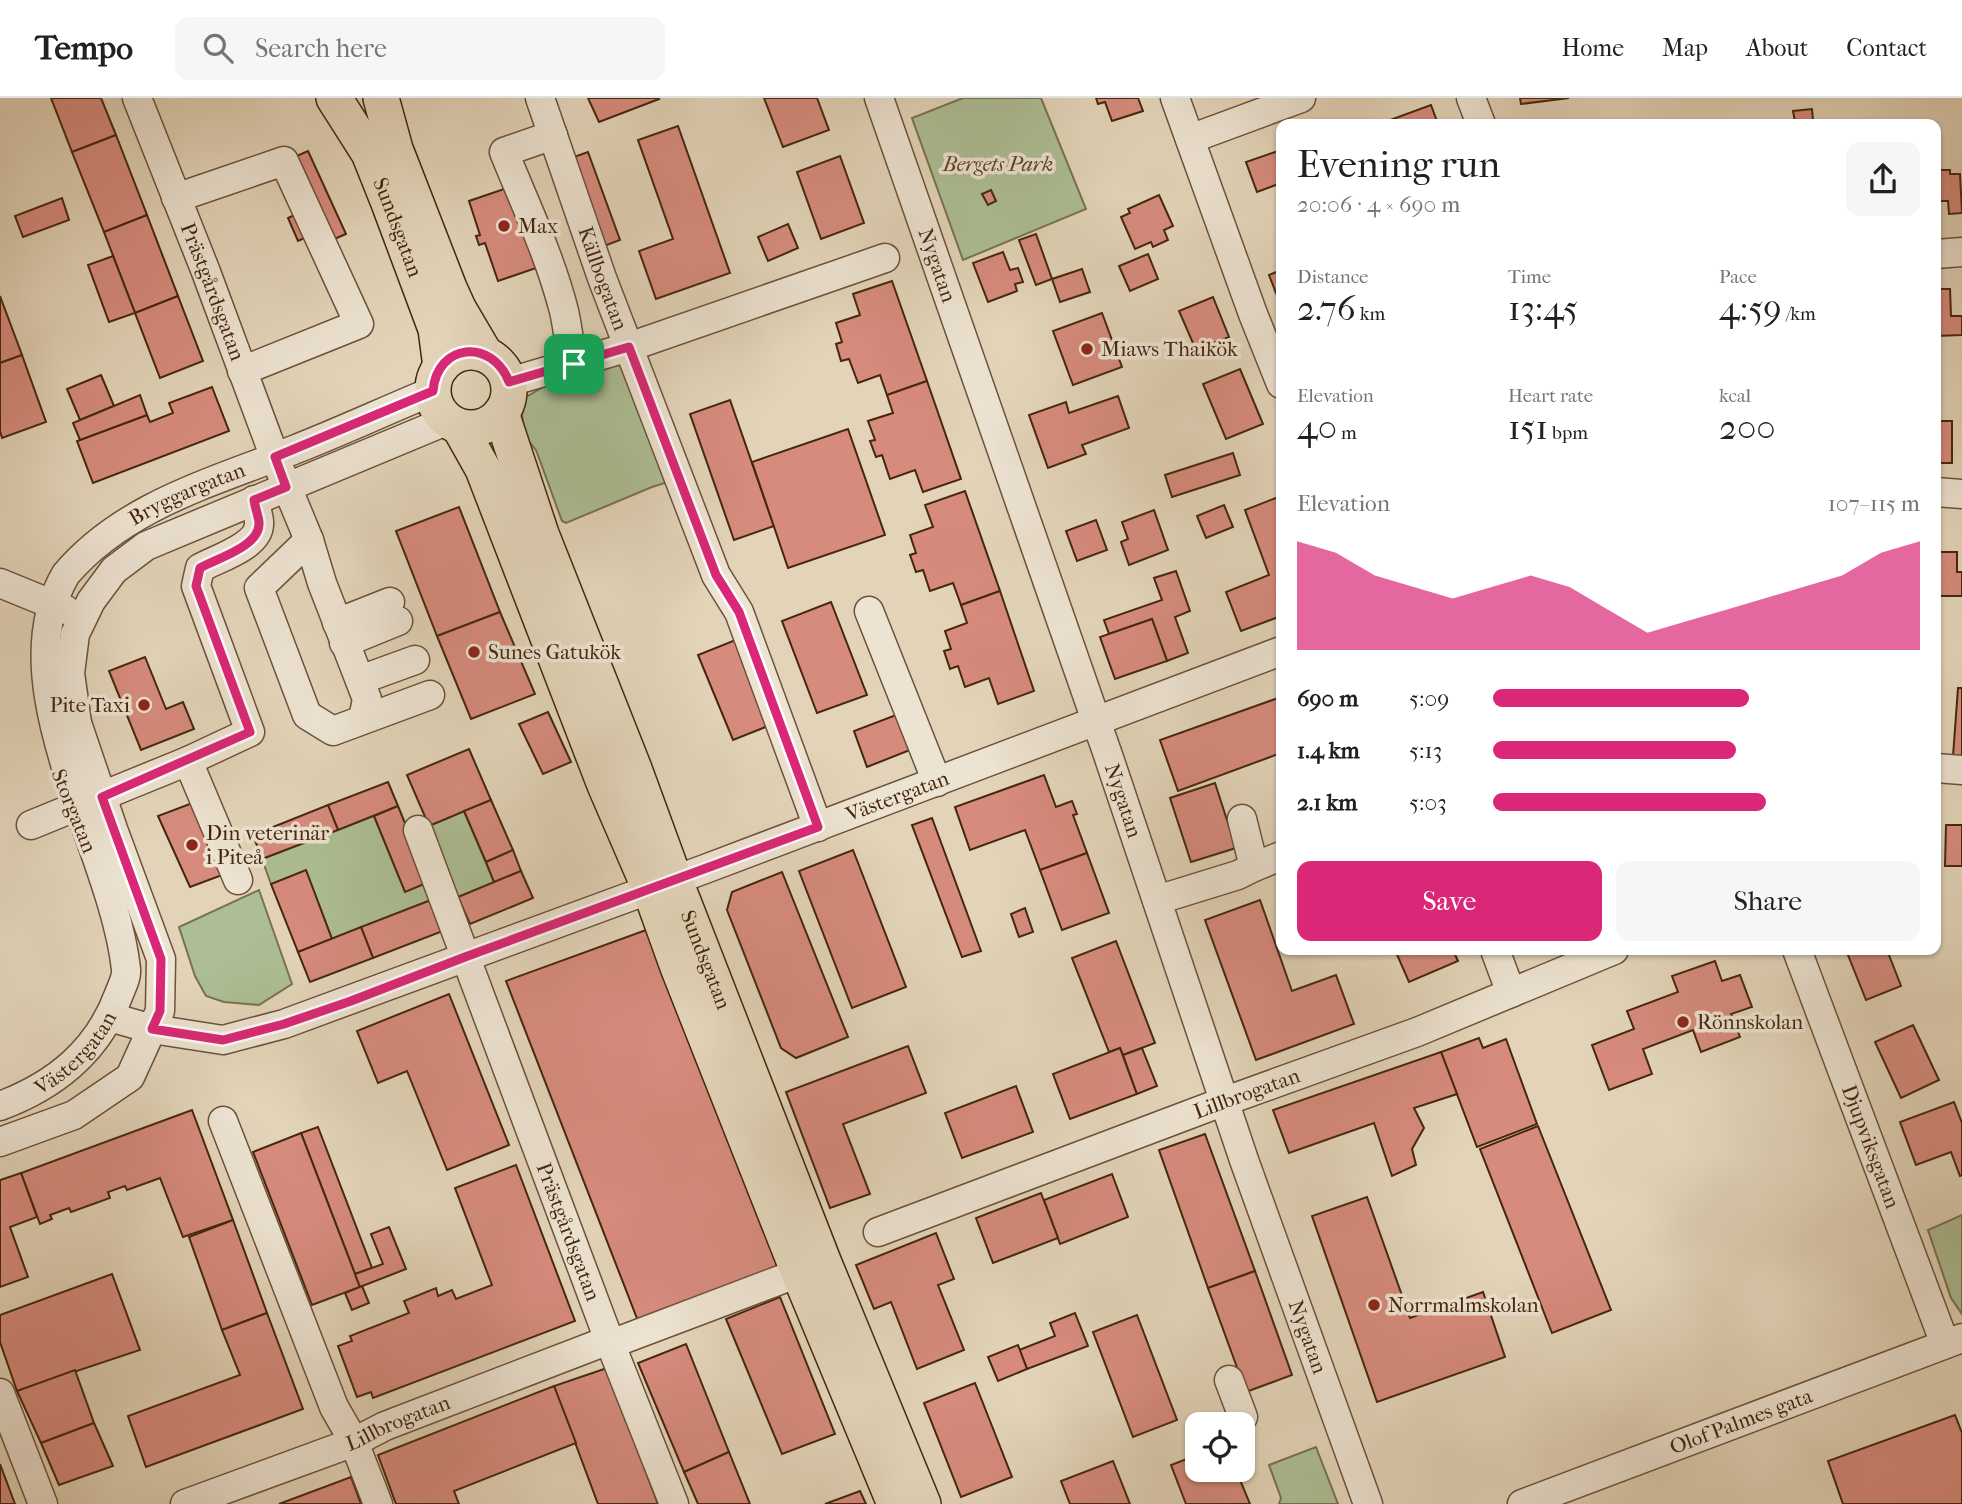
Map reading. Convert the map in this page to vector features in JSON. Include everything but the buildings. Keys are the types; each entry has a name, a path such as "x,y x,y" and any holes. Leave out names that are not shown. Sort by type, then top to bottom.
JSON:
{"main road":[{"name":"Sundsgatan","path":"334,98 369,153 389,203 436,329 445,402 483,468 605,785 662,885 923,1504"},
{"name":"Sundsgatan","path":"381,98 395,149 449,288 485,354 499,365 505,398 541,534 634,769 662,885 678,967 799,1273 895,1504"},
{"path":"485,354 476,351 454,356 445,402 467,429 486,425 505,398"}],"street":[{"name":"Prästgårdsgatan","path":"137,98 286,487 309,540 354,671"},
{"name":"Källbogatan","path":"540,98 629,347 716,575 739,612 818,827"},
{"name":"Nygatan","path":"879,98 1096,720 1224,1101 1368,1504"},
{"path":"1175,98 1276,372"},
{"path":"1190,139 1301,98"},
{"path":"1471,98 1479,119"},
{"path":"553,135 504,152 529,211 564,312 567,341 574,364"},
{"path":"176,198 284,161 359,324 242,371"},
{"path":"1941,254 1962,252"},
{"path":"505,398 574,364 885,258"},
{"name":"Bryggargatan","path":"49,602 64,576 73,567 97,544 138,514 170,498 275,457 445,402"},
{"name":"Bryggargatan","path":"80,622 99,588 131,555 159,540 286,487 445,402"},
{"path":"1941,492 1962,494"},
{"path":"31,825 188,761 250,732 196,586 200,568 246,545 256,536 259,523 254,500"},
{"path":"309,540 259,588 307,715 332,731 354,671 410,649"},
{"path":"0,583 49,602 80,622"},
{"name":"Storgatan","path":"49,602 33,656 34,690 43,732 111,906 127,972 110,1017"},
{"path":"869,611 937,782"},
{"name":"Storgatan","path":"80,622 71,653 71,694 77,723 102,797 161,959 160,1011 152,1029"},
{"path":"354,671 410,649"},
{"path":"354,671 410,649"},
{"name":"Västergatan","path":"0,1106 28,1095 82,1056 110,1017 152,1029 223,1040 284,1024 818,827 1276,653"},
{"path":"188,761 238,880"},
{"path":"1941,768 1962,770"},
{"path":"1242,819 1254,867"},
{"name":"Prästgårdsgatan","path":"418,830 610,1342 674,1504"},
{"path":"1157,900 1238,875 1276,858"},
{"path":"1496,955 1511,993"},
{"name":"Lillbrogatan","path":"878,1232 1224,1101 1417,1032 1602,955"},
{"name":"Djupviksgatan","path":"1799,955 1954,1341"},
{"name":"Västergatan","path":"0,1142 74,1115 130,1077 152,1029"},
{"path":"223,1121 334,1407 354,1442 378,1504"},
{"name":"Lillbrogatan","path":"186,1504 354,1442 385,1426 788,1277"},
{"name":"Olof Palmes gata","path":"1522,1504 1954,1341"},
{"path":"1229,1380 1241,1412"},
{"path":"0,1393 43,1504"}],"green space":[{"name":"Bergets Park","path":"963,98 1041,98 1086,209 963,260 912,118"},
{"path":"625,360 678,479 566,523 562,521 536,450 526,438 522,415 526,397 554,381"},
{"path":"464,811 494,882 458,897 429,826"},
{"path":"374,816 405,891 429,882 436,898 332,939 306,871 271,884 262,859"},
{"path":"259,890 292,984 259,1005 224,1002 206,996 195,976 179,927"},
{"path":"1962,1215 1962,1314 1951,1298 1928,1230"},
{"path":"1316,1447 1338,1504 1279,1504 1281,1498 1269,1465"}],"place":[{"name":"Max","path":"504,226"},
{"name":"Miaws Thaikök","path":"1087,349"},
{"name":"Sunes Gatukök","path":"474,652"},
{"name":"Pite Taxi","path":"144,705"},
{"name":"Din veterinär i Piteå","path":"192,845"},
{"name":"Rönnskolan","path":"1683,1022"},
{"name":"Norrmalmskolan","path":"1374,1305"}],"route":[{"path":"629,347 716,575 739,612 818,827 284,1024 223,1040 152,1029 160,1011 161,959 102,797 250,732 196,586 200,568 246,545 256,536 259,523 254,500 286,487 275,457 433,391 434,376 446,361 454,356 476,351 485,354 499,365 509,382 574,364 629,347"}]}
